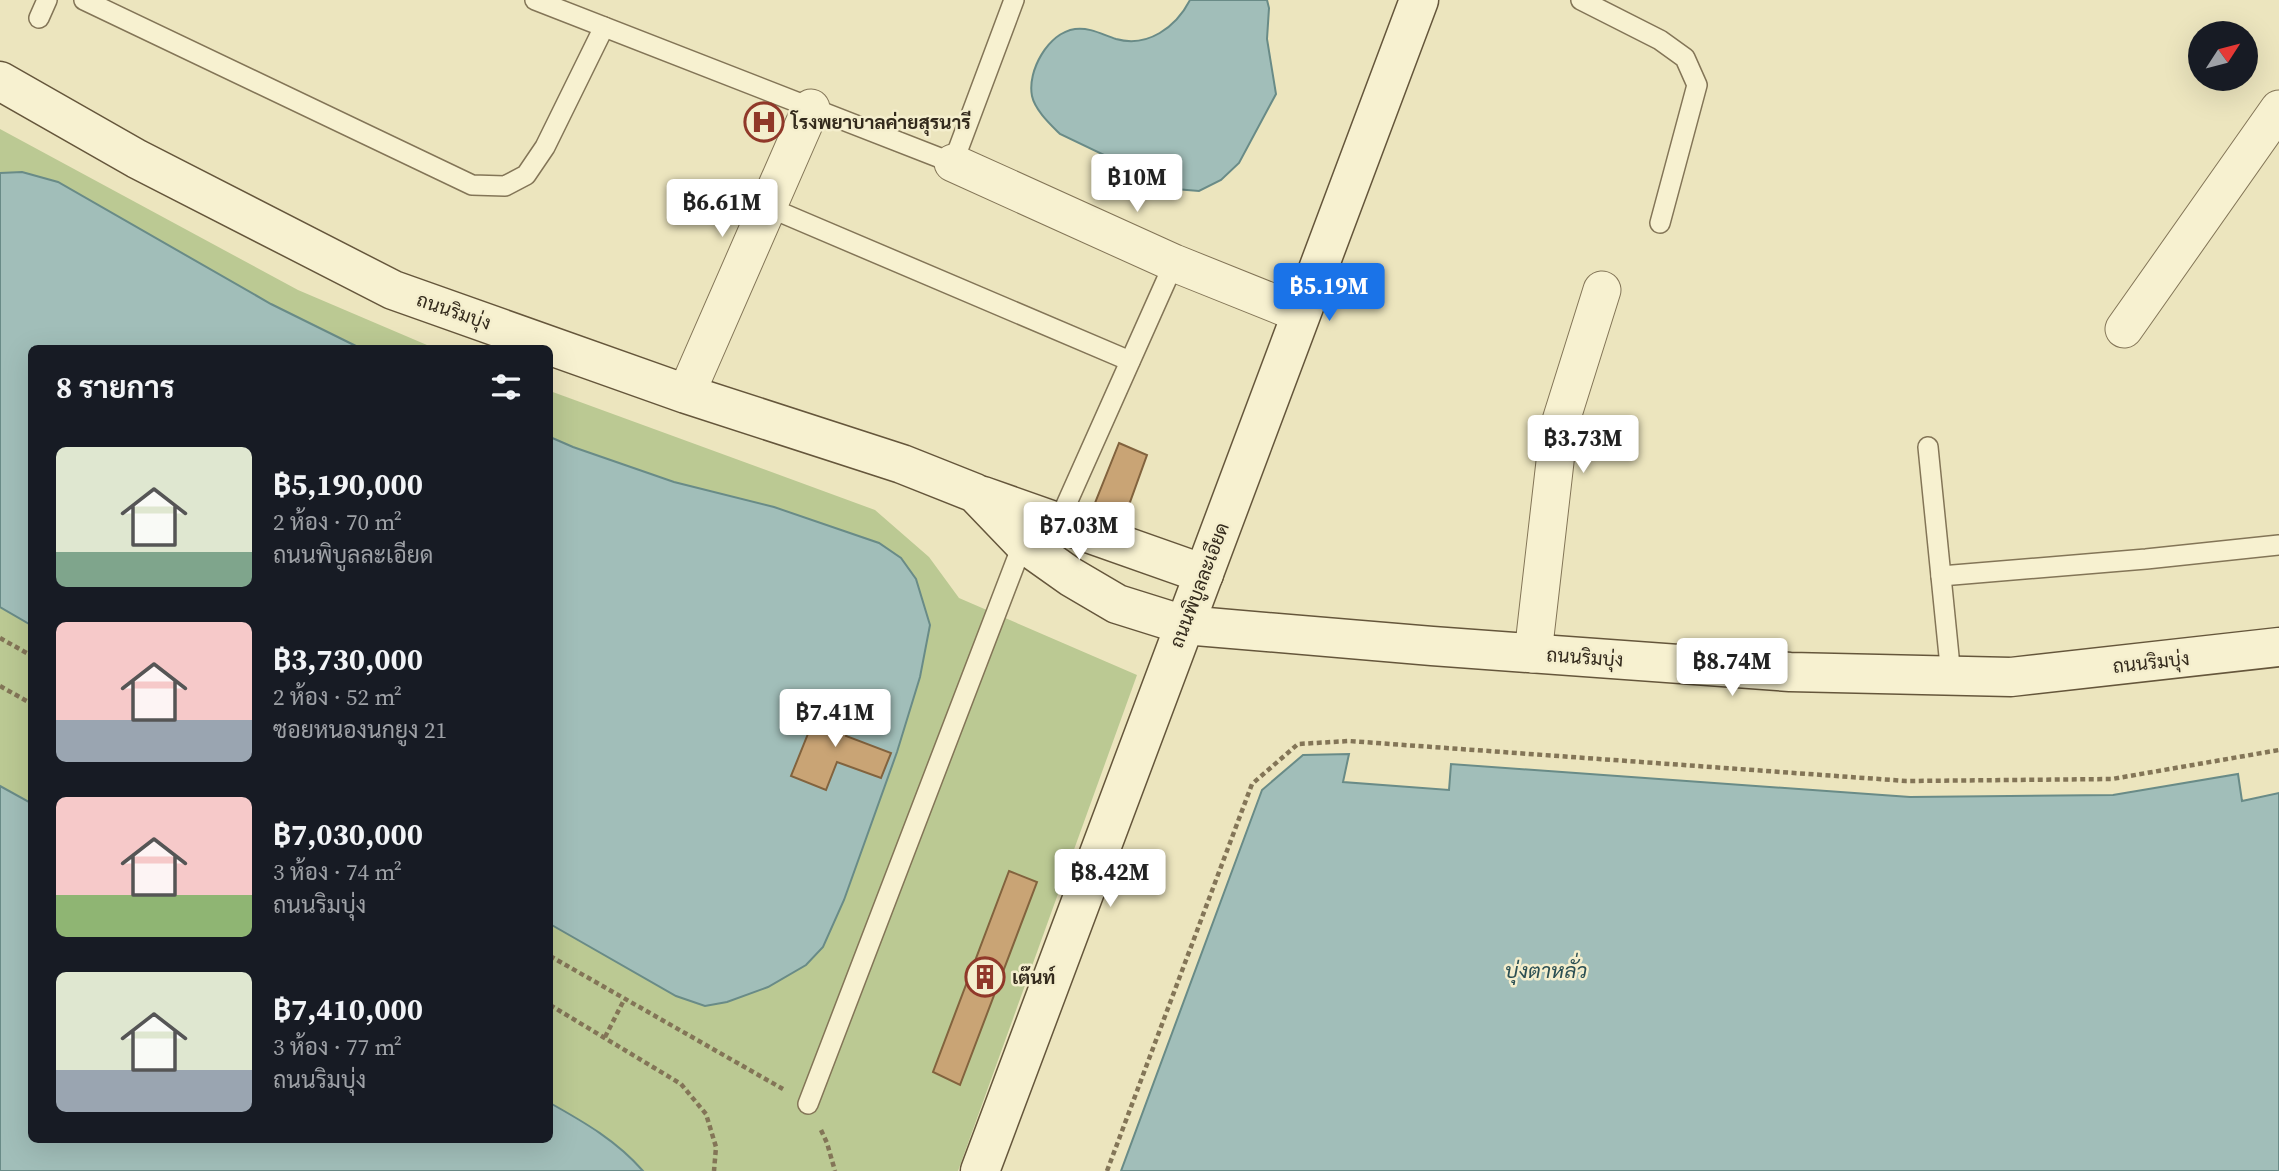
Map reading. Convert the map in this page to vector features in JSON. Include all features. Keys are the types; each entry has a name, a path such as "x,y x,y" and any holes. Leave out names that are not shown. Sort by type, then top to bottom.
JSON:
{"main road":[{"name":"ถนนพิบูลละเอียด","path":"980,1171 1419,0"},
{"name":"ถนนริมบุ่ง","path":"0,81 137,159 393,290 548,345"},
{"name":"ถนนริมบุ่ง","path":"553,347 686,394 902,464 975,493 1204,574"},
{"name":"ถนนริมบุ่ง","path":"975,493 1023,544 1070,577 1117,604 1184,625 1790,672 1951,676 2011,677 2279,648"}],"street":[{"path":"686,394 811,108"},
{"path":"2124,329 2279,109"},
{"path":"953,163 1174,263 1301,314"},
{"path":"1533,654 1559,427 1602,290"}],"lane":[{"path":"39,18 47,0"},
{"path":"84,0 472,185 505,187 526,175 545,147 604,27"},
{"path":"535,0 953,163 1014,0"},
{"path":"1581,0 1660,40 1685,58 1697,85 1660,223"},
{"path":"768,207 1130,362"},
{"path":"1058,523 1174,263"},
{"path":"1928,447 1951,676"},
{"path":"808,1104 1023,544"},
{"path":"1941,576 2279,545"}],"path":[{"path":"0,638 28,654"},
{"path":"0,686 28,702"},
{"path":"1107,1171 1252,784 1298,744 1349,741 1906,781 2112,779 2279,750"},
{"path":"553,959 778,1086"},
{"path":"605,1037 624,1000"},
{"path":"553,1007 681,1084 706,1114 716,1147 713,1171"}],"green space":[{"path":"0,129 298,290 427,345 28,345 28,1143 553,1143 553,392 875,510 929,557 959,598 1137,675 958,1171 0,1171"}],"water":[{"path":"1190,0 1267,0 1267,39 1276,94 1239,163 1221,180 1199,191 1175,189 1060,134 1036,106 1031,86 1036,65 1048,45 1065,32 1086,29 1128,41 1150,38 1169,27"},
{"path":"22,172 58,182 271,304 354,345 28,345 28,623 0,607 0,173"},
{"path":"553,438 674,482 774,507 879,543 901,558 916,579 930,625 920,677 897,752 844,900 823,947 806,965 768,987 727,1002 705,1006 676,996 553,926"},
{"name":"บุ่งตาหลั่ว","path":"1349,754 1343,782 1449,790 1451,764 1910,797 2113,795 2238,774 2242,801 2279,793 2279,1171 1121,1171 1262,790 1303,755"},
{"path":"0,786 28,801 28,1143 553,1143 553,1105 611,1141 643,1171 0,1171"}],"building":[{"path":"1119,443 1147,455 1125,516 1095,503"},
{"path":"822,699 855,713 846,736 891,753 881,778 837,762 826,790 791,776"},
{"name":"เต๊นท์","path":"1009,871 1037,882 960,1085 933,1072"}],"place":[{"name":"โรงพยาบาลค่ายสุรนารี","path":"764,122"},
{"name":"เต๊นท์","path":"985,977"}]}
